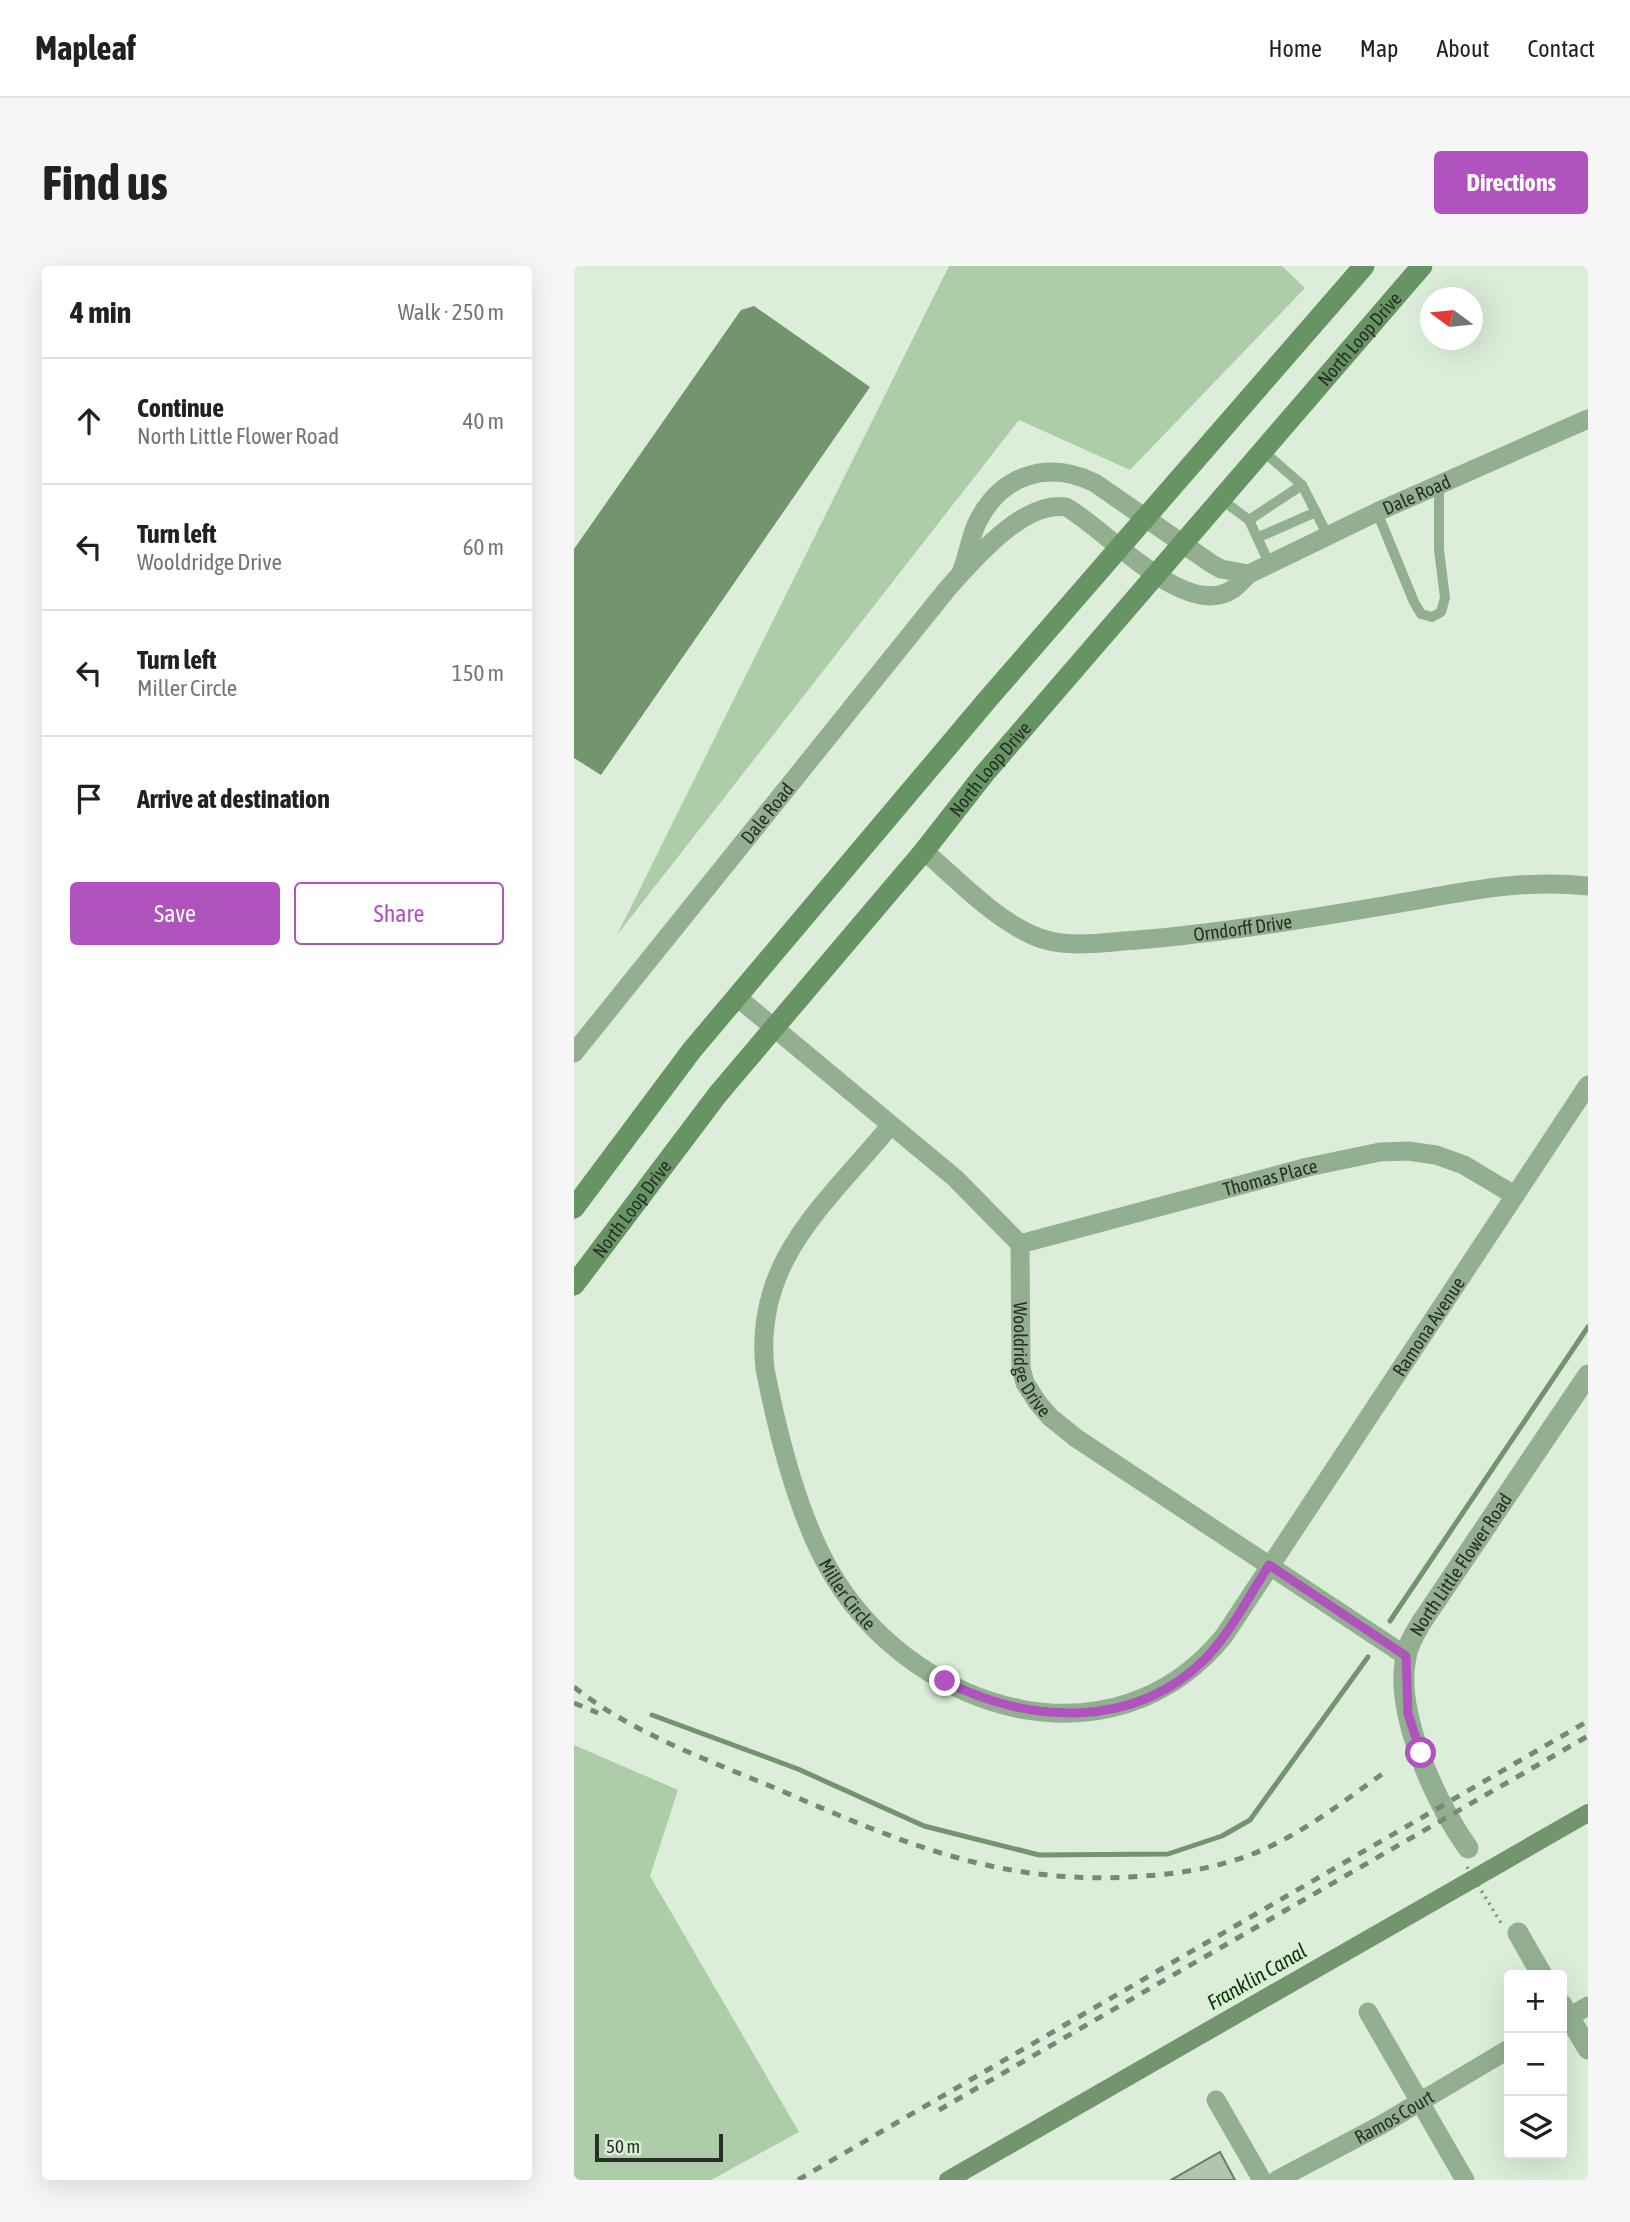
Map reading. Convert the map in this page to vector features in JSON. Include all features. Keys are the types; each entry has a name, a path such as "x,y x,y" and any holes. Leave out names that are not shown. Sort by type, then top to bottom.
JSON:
{"main road":[{"path":"574,1208 652,1100 737,997 1363,266"},
{"name":"North Loop Drive","path":"574,1285 667,1158 985,773 1422,266"}],"street":[{"name":"Dale Road","path":"574,1053 960,574 1002,535 1034,512 1052,504 1066,507 1081,515 1156,576 1198,595 1215,594 1232,590 1249,573 1377,512 1588,419"},
{"name":"Dale Road","path":"960,574 971,540 987,506 1010,485 1030,475 1054,470 1079,475 1095,483 1221,569 1249,573"},
{"name":"Orndorff Drive","path":"924,850 1013,923 1040,938 1071,944 1164,938 1386,906 1494,886 1556,882 1588,886"},
{"path":"737,997 954,1178 1020,1244"},
{"name":"Ramona Avenue","path":"1269,1565 1588,1085"},
{"name":"Miller Circle","path":"890,1126 792,1244 769,1292 763,1351 768,1388 811,1534 836,1580 874,1627 900,1650 945,1681 989,1700 1043,1713 1073,1715 1111,1710 1149,1697 1192,1671 1224,1636 1269,1565"},
{"name":"Thomas Place","path":"1020,1244 1308,1167 1380,1152 1408,1151 1436,1155 1464,1166 1514,1195"},
{"name":"Wooldridge Drive","path":"1020,1244 1020,1356 1025,1383 1050,1418 1076,1438 1406,1656"},
{"name":"North Little Flower Road","path":"1468,1858 1438,1795 1408,1714 1406,1656 1422,1623 1588,1375"},
{"path":"1518,1933 1539,1970"},
{"path":"1368,2012 1465,2180"},
{"path":"1570,2013 1588,2049"},
{"name":"Ramos Court","path":"1277,2180 1420,2102 1504,2052"},
{"path":"1216,2101 1262,2180"}],"lane":[{"path":"1263,451 1302,485 1328,536"},
{"path":"1249,520 1302,485"},
{"path":"1377,512 1414,602 1421,614 1432,617 1441,611 1445,598 1439,550 1439,485"},
{"path":"1222,500 1249,520 1269,564"},
{"path":"1259,537 1315,512"}],"path":[{"path":"1468,1858 1488,1902"}],"shaded area":[{"path":"949,266 1282,266 1305,288 1130,470 1019,420 617,935"},
{"path":"754,306 870,387 601,775 574,758 574,549 741,310"},
{"path":"574,1745 678,1790 650,1876 799,2132 711,2180 574,2180"}],"building":[{"path":"1220,2152 1235,2180 1171,2180"}],"waterway":[{"path":"1390,1621 1588,1327"},
{"path":"652,1715 798,1769 924,1826 1039,1855 1168,1854 1222,1836 1250,1820 1368,1657"},
{"name":"Franklin Canal","path":"948,2180 1588,1813"}],"railway":[{"path":"574,1687 622,1719 674,1746 872,1829 958,1858 1046,1875 1094,1878 1144,1876 1178,1873 1229,1862 1261,1850 1306,1827 1388,1770"},
{"path":"574,1703 598,1713"},
{"path":"798,2180 1588,1721"},
{"path":"939,2110 1588,1736"}],"route":[{"path":"945,1681 1004,1705 1043,1713 1073,1715 1111,1710 1149,1697 1192,1671 1206,1657 1224,1636 1269,1565 1406,1656 1404,1674 1408,1714 1421,1753"}]}
